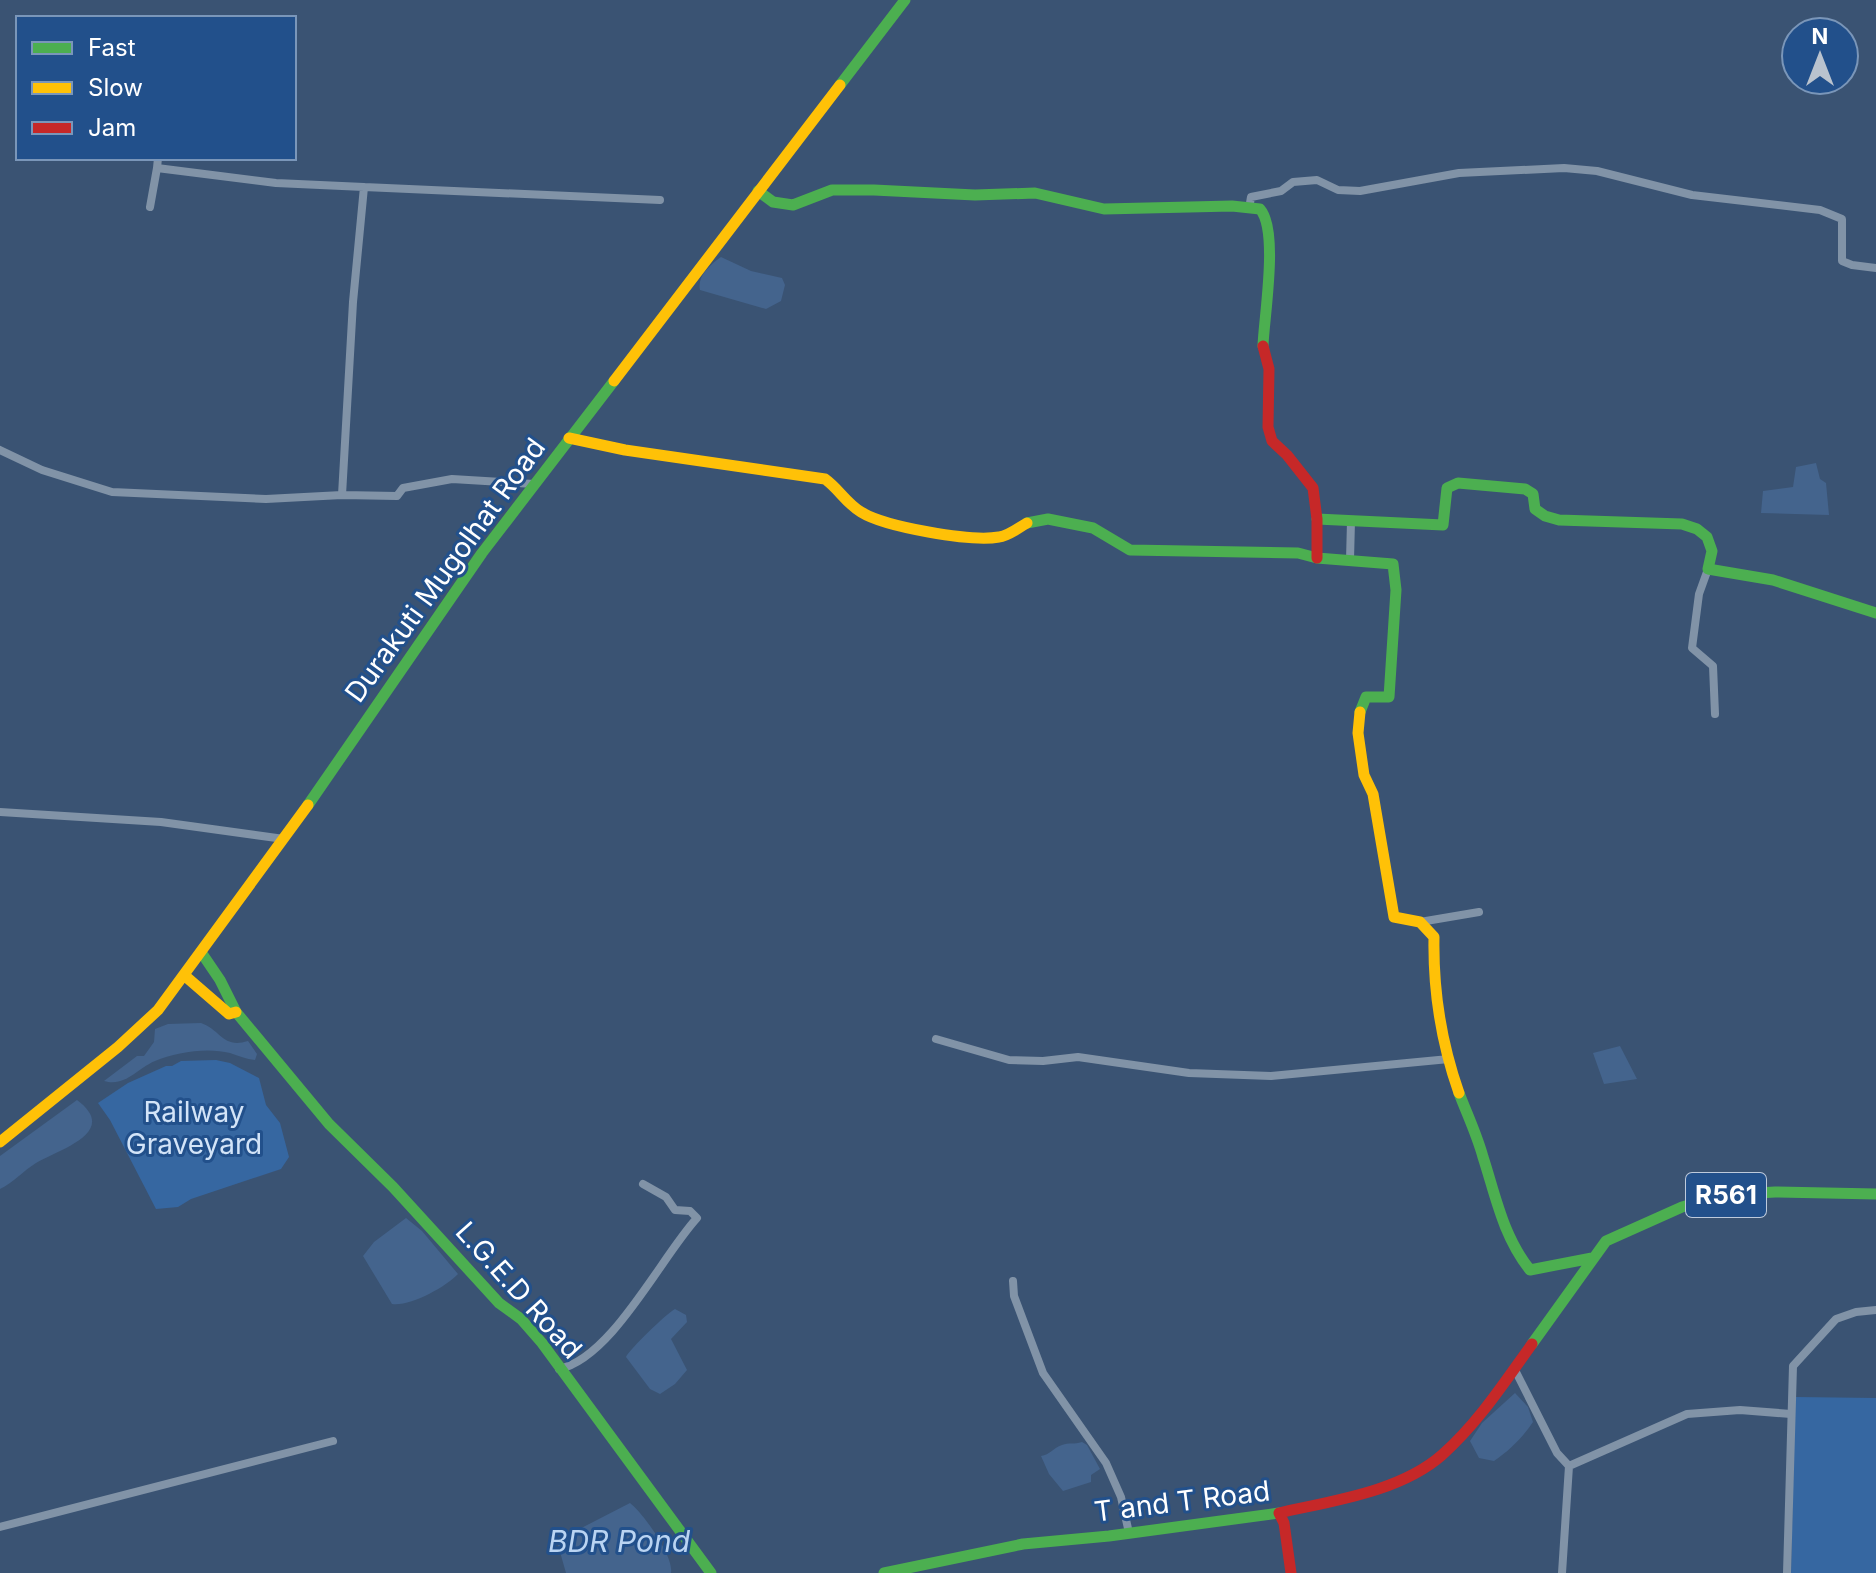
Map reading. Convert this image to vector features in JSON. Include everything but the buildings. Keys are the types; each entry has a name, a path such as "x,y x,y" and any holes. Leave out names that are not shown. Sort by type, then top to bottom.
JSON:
{"main road":[{"name":"Durakuti Mugolhat Road","path":"0,1142 118,1047 158,1010 284,839 482,553 905,0"},
{"path":"758,191 773,202 793,205 832,190 874,190 975,195 1035,193 1104,209 1232,206 1260,209 1265,215 1267,230 1269,285 1263,344 1269,369 1268,427 1272,441 1313,488 1317,558"},
{"path":"569,438 625,450 825,479 863,514 931,532 1003,537 1031,521 1048,519 1093,528 1130,550 1211,549 1298,553 1317,558 1393,564 1396,590 1389,697 1366,697 1359,716 1358,733 1364,775 1373,794 1394,917 1420,922 1434,937 1439,1016 1449,1059 1482,1153 1498,1215 1517,1257 1530,1270 1592,1258"},
{"path":"1317,519 1377,520 1433,527 1443,525 1447,488 1458,483 1525,489 1533,494 1535,509 1559,520 1671,522 1693,526 1706,535 1711,544 1712,560 1708,569 1773,580 1876,613"},
{"path":"184,975 229,1014 236,1012 201,952"},
{"name":"L.G.E.D Road","path":"236,1012 329,1124 393,1187 499,1303 521,1319 542,1343 711,1573"},
{"name":"R561","path":"1515,1370 1535,1336 1562,1304 1592,1258 1606,1241 1628,1230 1682,1207 1724,1195 1775,1192 1876,1194"},
{"name":"T and T Road","path":"884,1573 1023,1544 1279,1513 1367,1493 1414,1473 1440,1457 1477,1420 1515,1370"},
{"path":"1279,1513 1284,1523 1291,1573"}],"street":[{"path":"150,207 157,163 276,183 660,200"},
{"path":"1249,209 1251,197 1281,191 1293,182 1317,180 1338,190 1360,191 1459,173 1564,168 1597,171 1692,195 1829,213 1842,219 1842,261 1876,268"},
{"path":"342,495 353,302 364,187"},
{"path":"0,450 42,470 112,492 266,499 397,496 403,488 452,479 534,484"},
{"path":"1350,560 1351,521"},
{"path":"1708,569 1699,594 1692,648 1713,666 1715,714"},
{"path":"0,812 161,822 284,839"},
{"path":"1420,922 1479,912"},
{"path":"936,1039 1009,1060 1043,1061 1078,1057 1189,1073 1271,1076 1449,1059"},
{"path":"559,1369 569,1367 611,1333 697,1218 690,1211 675,1210 666,1197 643,1184"},
{"path":"1013,1281 1014,1296 1043,1373 1106,1463 1121,1497 1129,1533"},
{"path":"1787,1573 1793,1366 1836,1319 1856,1312 1876,1310"},
{"path":"1515,1370 1557,1453 1569,1466 1562,1573"},
{"path":"1569,1466 1687,1414 1740,1410 1791,1414"},
{"path":"0,1527 333,1441"}],"green space":[{"name":"Railway Graveyard","path":"216,1060 230,1063 259,1078 266,1105 280,1123 289,1157 281,1169 191,1199 178,1207 156,1209 98,1103 128,1083 166,1066 181,1061"},
{"path":"1795,1397 1876,1398 1876,1573 1791,1573"}],"water":[{"path":"721,257 751,271 782,278 785,285 781,301 766,309 700,290 702,276"},
{"path":"1816,463 1820,479 1826,483 1829,515 1761,513 1763,491 1793,487 1796,467"},
{"path":"201,1023 227,1041 248,1041 257,1054 255,1060 221,1051 192,1051 155,1061 119,1082 104,1081 137,1056 144,1056 154,1042 155,1029 168,1024"},
{"path":"1620,1046 1637,1079 1604,1084 1593,1053"},
{"path":"77,1100 89,1111 92,1121 89,1130 82,1138 36,1163 0,1189 0,1156"},
{"path":"406,1218 422,1231 458,1274 427,1295 392,1304 363,1256 374,1242"},
{"path":"675,1309 686,1315 687,1322 671,1339 687,1370 675,1384 660,1394 650,1389 626,1357"},
{"path":"1515,1393 1528,1407 1533,1422 1494,1461 1479,1458 1470,1441 1482,1423"},
{"path":"1082,1442 1087,1445 1100,1469 1091,1475 1091,1482 1063,1491 1049,1474 1041,1456 1062,1445"},
{"name":"BDR Pond","path":"630,1503 663,1546 671,1573 566,1573 558,1545 560,1539"}],"traffic: fast":[{"path":"840,85 905,0"},
{"path":"758,191 773,202 793,205 832,190 874,190 975,195 1035,193 1104,209 1232,206 1260,209 1266,220 1270,254 1263,346"},
{"path":"308,805 482,553 614,381"},
{"path":"1317,519 1443,525 1447,488 1458,483 1525,489 1533,494 1535,509 1559,520 1682,524 1697,529 1707,537 1712,551 1708,569 1773,580 1876,613"},
{"path":"1027,523 1048,519 1093,528 1130,550 1298,553 1317,558 1393,564 1396,590 1389,697 1366,697 1360,712"},
{"path":"201,952 236,1012 329,1124 393,1187 499,1303 521,1319 542,1343 711,1573"},
{"path":"1459,1093 1507,1230 1530,1270 1592,1258"},
{"path":"1532,1344 1606,1241 1682,1207 1724,1195 1775,1192 1876,1194"},
{"path":"884,1573 1023,1544 1279,1513"}],"traffic: slow":[{"path":"614,381 840,85"},
{"path":"569,438 625,450 825,479 861,512 889,523 928,532 999,537 1027,523"},
{"path":"1360,712 1358,733 1364,775 1373,794 1394,917 1420,922 1434,937 1439,1016 1459,1093"},
{"path":"0,1142 118,1047 158,1010 308,805"},
{"path":"184,975 229,1014 236,1012"}],"traffic: jam":[{"path":"1263,346 1269,369 1268,427 1272,441 1313,488 1317,558"},
{"path":"1291,1573 1284,1523 1279,1513 1364,1493 1425,1468 1467,1430 1532,1344"}]}
